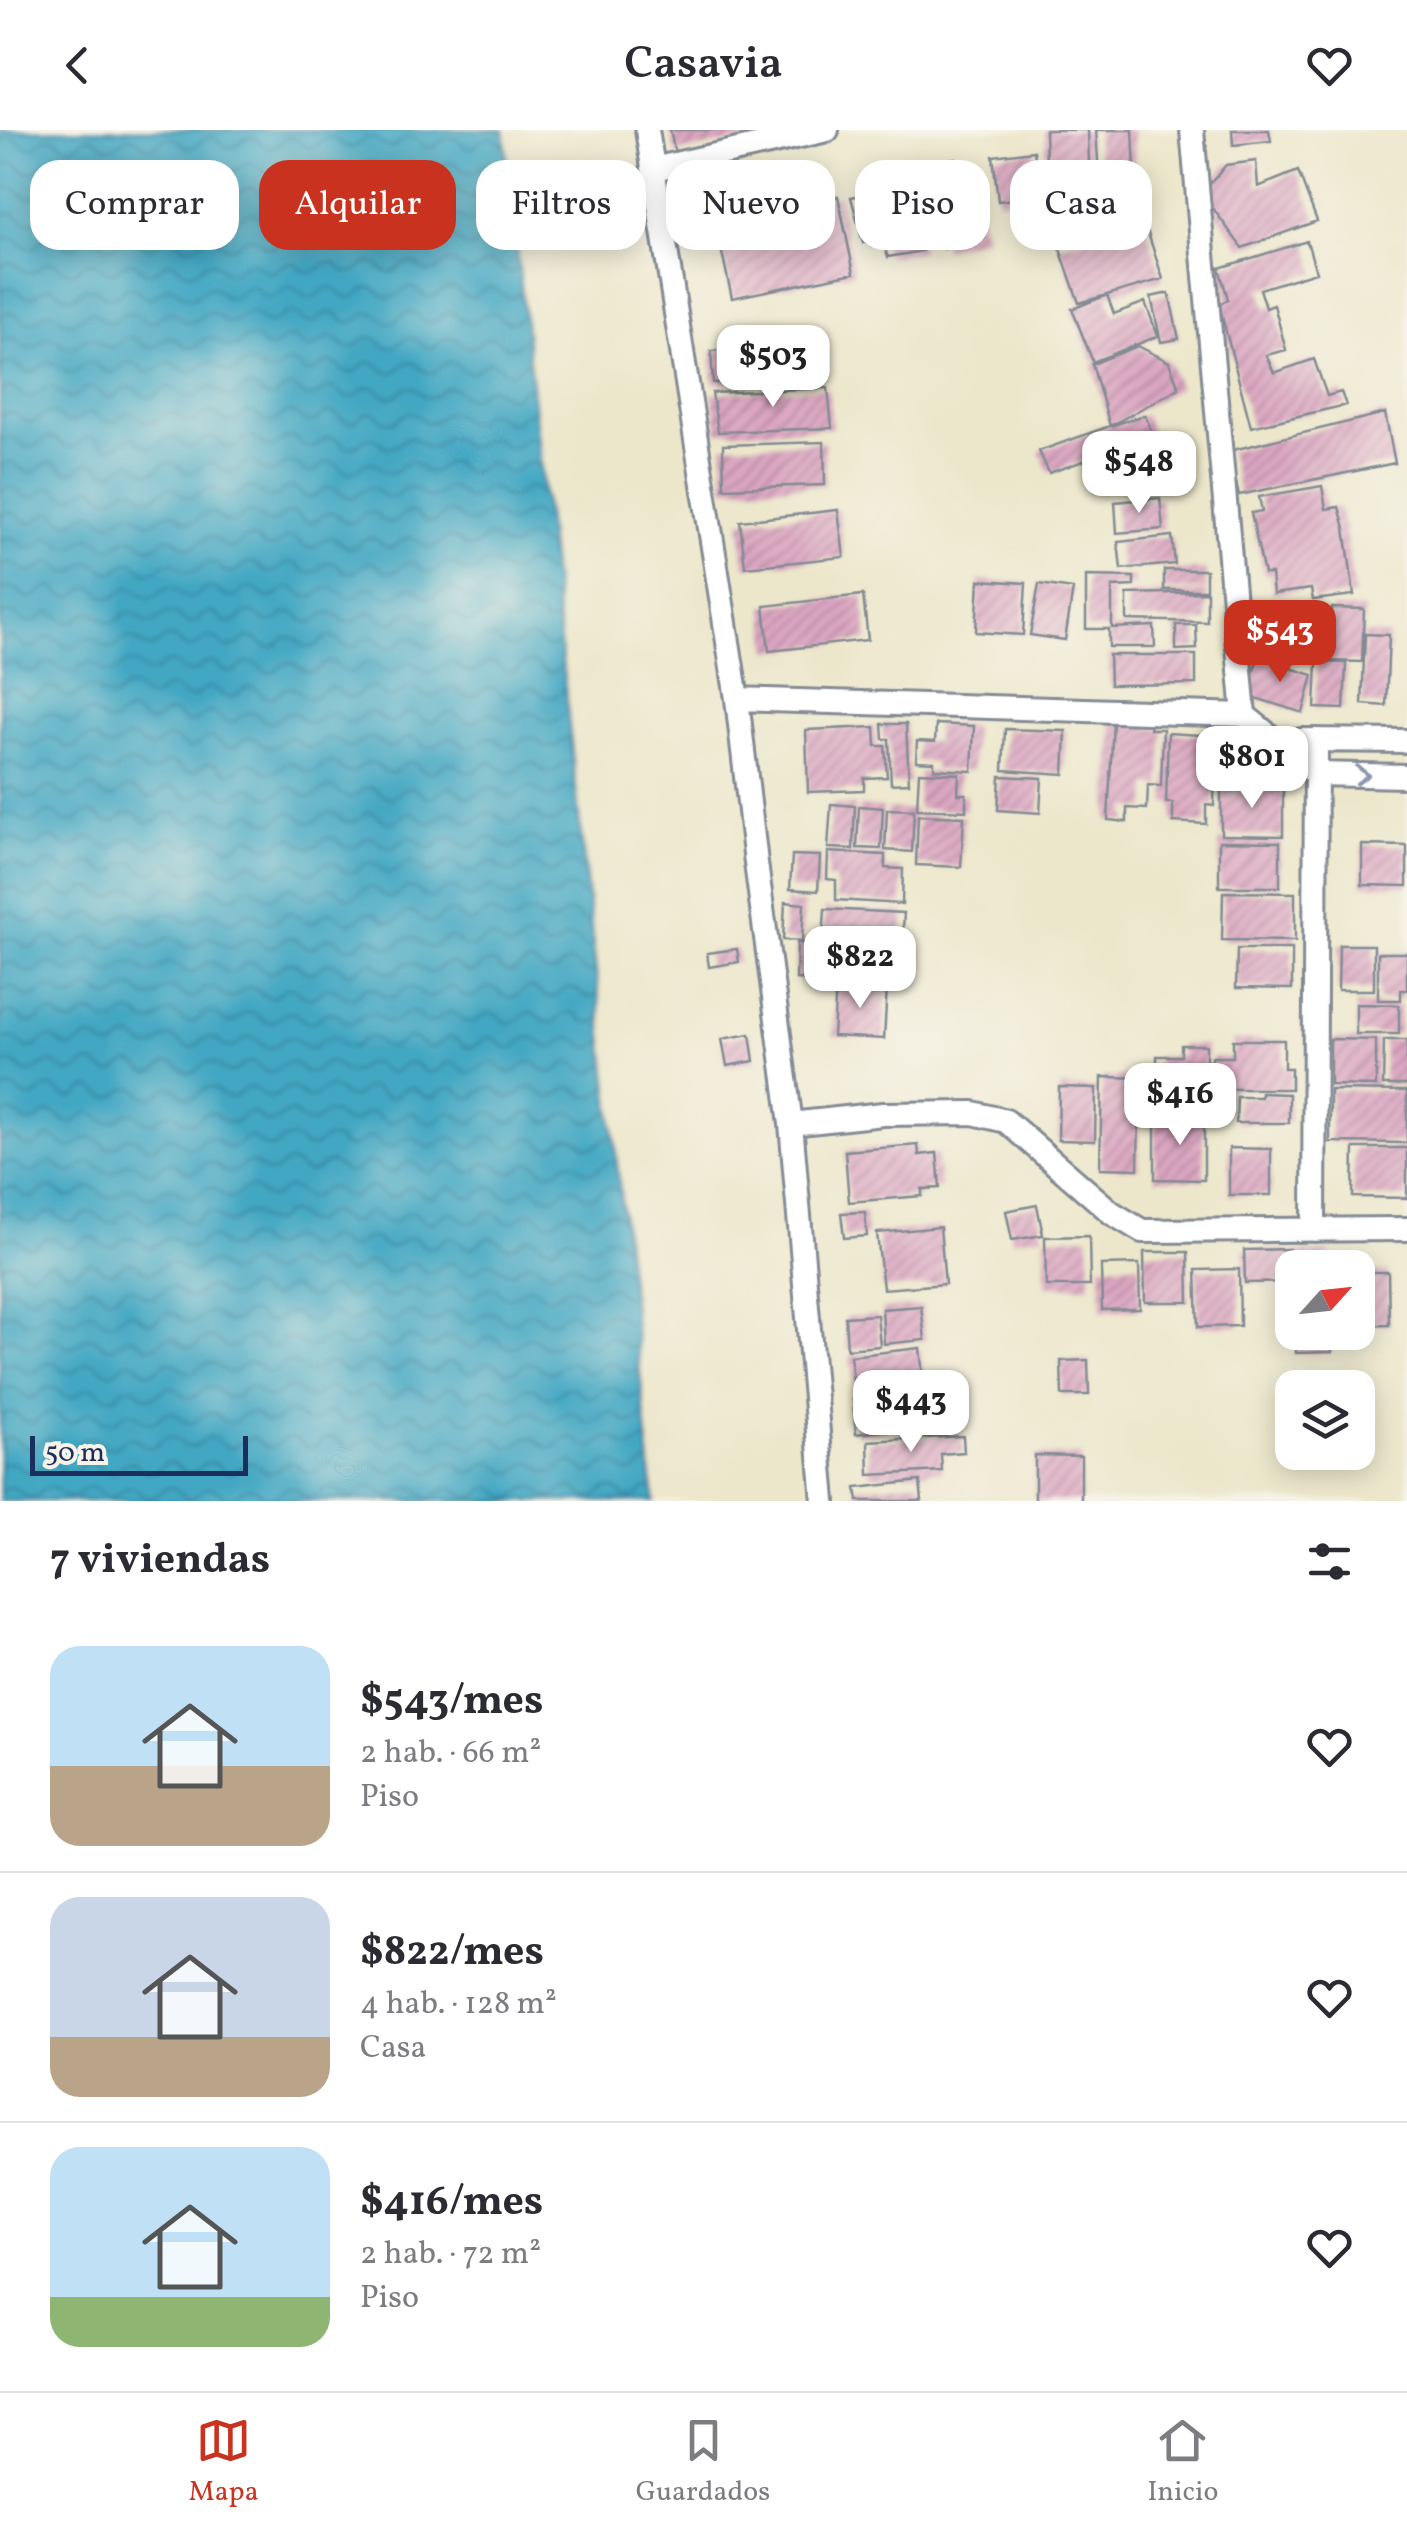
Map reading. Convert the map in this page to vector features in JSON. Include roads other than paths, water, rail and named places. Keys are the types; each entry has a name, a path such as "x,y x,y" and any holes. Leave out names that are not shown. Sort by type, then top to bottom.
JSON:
{"street":[{"path":"647,130 736,699 791,1124 824,1501"},
{"path":"652,170 827,130"},
{"path":"1192,130 1244,715"},
{"path":"736,699 1244,715 1316,774 1407,776"},
{"path":"1278,740 1407,741"},
{"path":"1314,1230 1316,740"},
{"path":"791,1124 883,1114 973,1113 1006,1121 1112,1213 1142,1231 1407,1229"}],"water":[{"path":"0,130 504,130 507,160 476,160 476,250 517,250 654,1501 0,1501"}]}
